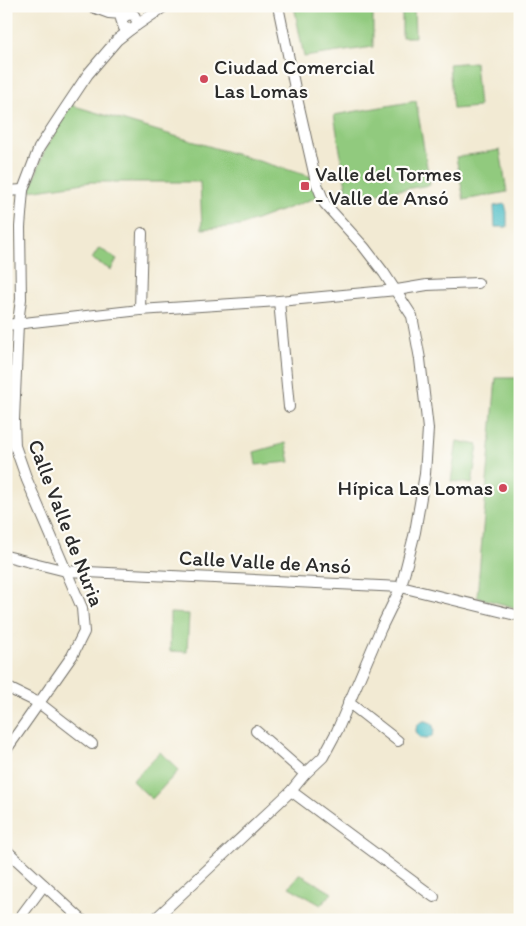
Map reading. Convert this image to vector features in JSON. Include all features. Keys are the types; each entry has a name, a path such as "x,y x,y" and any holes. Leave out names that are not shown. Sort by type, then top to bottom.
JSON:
{"street":[{"path":"90,6 129,22 152,14 165,6"},
{"path":"154,920 291,791 323,757 337,731 348,702 401,587 415,532 425,474 428,429 420,359 412,316 397,290 364,247 325,204 313,172 278,6"},
{"name":"Calle Valle de Nuria","path":"6,750 72,656 84,632 82,608 27,480 15,446 14,420 18,323 21,299 20,227 23,190 39,148 44,140 88,74 117,40 129,22"},
{"path":"6,191 23,190"},
{"path":"140,310 142,233"},
{"path":"6,325 140,310 279,301 397,290 427,285 478,283"},
{"path":"279,301 288,407"},
{"name":"Calle Valle de Ansó","path":"6,556 66,571 401,587 520,616"},
{"path":"6,687 39,704 92,744"},
{"path":"348,702 398,742"},
{"path":"256,731 305,774"},
{"path":"291,791 434,897"},
{"path":"6,850 82,920"},
{"path":"18,920 44,885"}],"green space":[{"path":"294,6 387,6 373,7 373,47 304,57"},
{"path":"402,6 414,6 415,37 402,37"},
{"path":"475,62 479,107 453,109 449,64"},
{"path":"416,101 430,185 348,198 334,115"},
{"path":"71,105 319,179 326,194 240,226 202,229 200,182 91,182 30,191 44,152"},
{"path":"500,150 507,192 464,200 456,157"},
{"path":"99,248 117,259 111,270 92,259"},
{"name":"Hípica Las Lomas","path":"496,378 520,378 520,609 477,597"},
{"path":"457,441 478,445 472,484 451,481"},
{"path":"286,443 290,462 256,465 254,452"},
{"path":"170,613 189,614 187,652 170,651"},
{"path":"160,752 179,770 152,799 132,781"},
{"path":"300,874 332,893 321,905 289,887"}],"water":[{"path":"505,204 507,227 495,227 494,206"},
{"path":"421,721 429,721 434,726 432,737 421,739 416,734 416,726"}],"place":[{"name":"Ciudad Comercial Las Lomas","path":"204,79"},
{"name":"Valle del Tormes - Valle de Ansó","path":"305,186"},
{"name":"Hípica Las Lomas","path":"503,488"}]}
